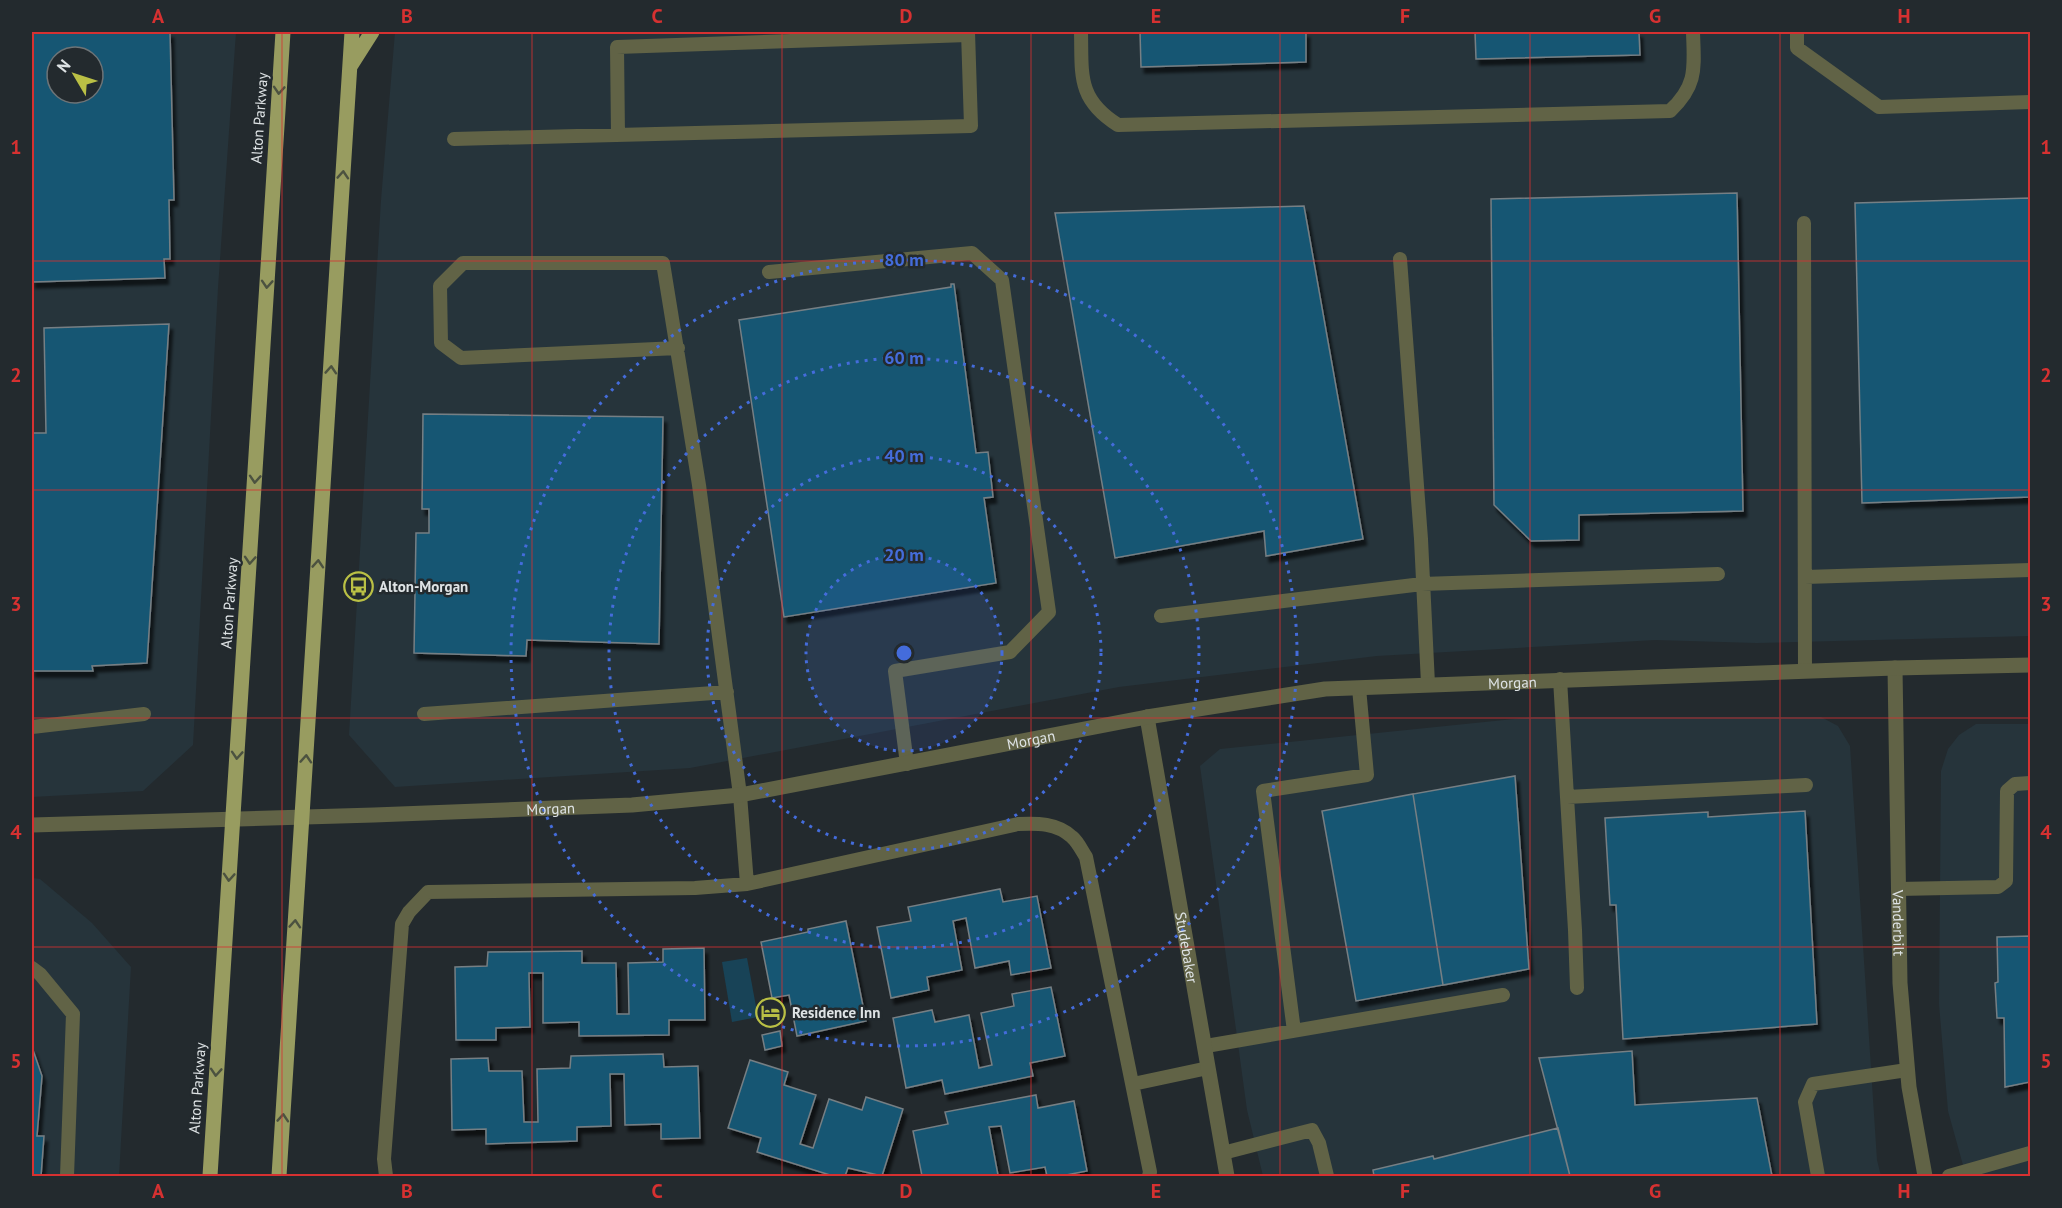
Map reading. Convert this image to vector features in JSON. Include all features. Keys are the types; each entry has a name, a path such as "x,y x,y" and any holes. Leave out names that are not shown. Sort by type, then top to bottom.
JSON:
{"main road":[{"name":"Alton Parkway","path":"210,1176 283,32"},
{"path":"279,1176 352,32"},
{"path":"350,67 372,32"}],"street":[{"name":"Morgan","path":"32,825 620,805 740,795 1147,717 1325,689 2031,665"},
{"name":"Vanderbilt","path":"1895,668 1900,983 1907,1070 1925,1176"},
{"name":"Studebaker","path":"1147,717 1227,1176"}],"lane":[{"path":"1081,32 1083,78 1086,92 1096,108 1118,125 1670,111 1683,99 1690,85 1694,68 1693,32"},
{"path":"1797,32 1797,48 1879,107 2031,102"},
{"path":"454,139 618,135 971,126 968,33 617,47 618,135"},
{"path":"1804,223 1805,671"},
{"path":"769,272 972,253 1002,280 1049,612 1010,652 895,671 907,764"},
{"path":"1400,259 1420,528 1428,684"},
{"path":"678,348 460,358 441,343 440,286 463,263 663,263 678,348 699,485 740,795 747,884"},
{"path":"1805,577 2031,570"},
{"path":"1161,616 1422,584 1719,574"},
{"path":"1560,680 1577,988"},
{"path":"1294,1031 1263,791 1367,775 1359,687"},
{"path":"424,714 727,692"},
{"path":"32,727 144,714"},
{"path":"1898,889 1998,887 2006,881 2007,791 2014,784 2031,783"},
{"path":"1567,796 1806,785"},
{"path":"386,1176 384,1159 402,924 409,912 428,892 695,888 747,884 1018,824 1037,823 1052,826 1072,837 1086,857 1133,1084 1149,1176"},
{"path":"32,968 40,974 73,1014 67,1176"},
{"path":"1206,1046 1503,995"},
{"path":"1133,1084 1208,1068"},
{"path":"1818,1176 1805,1102 1813,1084 1907,1070"},
{"path":"1223,1153 1312,1131 1319,1143 1327,1176"},
{"path":"1949,1176 2031,1153"}],"shaded area":[{"path":"32,32 236,32 218,288 193,745 143,791 32,797"},
{"path":"395,32 2030,32 2030,636 1756,643 1655,640 1377,656 1119,687 690,768 395,787 349,735 381,200"},
{"path":"1534,717 1821,717 1838,726 1850,746 1877,1160 1881,1176 1263,1176 1247,1110 1200,766 1220,749"},
{"path":"1976,724 2030,724 2030,1176 1966,1176 1948,1111 1939,1004 1941,771 1948,749 1959,735"},
{"path":"32,878 40,879 92,923 131,967 119,1176 32,1176"}],"water":[{"path":"747,958 758,1017 732,1022 722,962"}],"building":[{"path":"32,32 170,32 174,200 169,200 170,259 164,259 165,278 32,282"},
{"path":"1140,32 1306,32 1306,62 1141,67"},
{"path":"1475,32 1639,32 1640,55 1476,59"},
{"path":"1737,193 1743,511 1579,515 1579,540 1531,541 1494,505 1491,199"},
{"path":"2030,198 2030,497 1862,503 1855,203"},
{"path":"1304,206 1363,539 1266,556 1264,531 1115,558 1055,213"},
{"path":"951,284 954,284 976,453 988,452 993,497 984,498 996,583 784,617 739,320 951,287"},
{"path":"169,324 147,663 92,666 93,671 32,671 32,433 46,433 44,328"},
{"path":"423,414 663,417 659,644 527,640 526,656 414,653 416,533 429,533 429,509 422,509"},
{"path":"1515,776 1529,969 1443,985 1413,794"},
{"path":"1413,794 1443,985 1356,1001 1322,811"},
{"path":"1805,811 1817,1024 1623,1039 1616,905 1610,905 1605,818 1708,812 1708,817"},
{"path":"1000,889 1003,902 1037,896 1051,968 1011,975 1009,961 975,968 966,918 953,921 962,970 927,977 929,990 891,998 877,927 911,921 908,907"},
{"path":"846,921 866,1021 797,1036 789,995 772,998 761,942"},
{"path":"2030,936 2030,1082 2005,1087 2004,1018 1997,1018 1995,983 1998,982 1997,937"},
{"path":"704,948 705,1020 669,1020 669,1035 579,1036 579,1022 543,1023 543,973 529,973 530,1027 496,1028 496,1040 456,1040 455,967 487,966 488,952 582,951 582,963 616,963 617,1014 629,1014 628,963 663,962 663,949"},
{"path":"1051,987 1065,1056 1030,1063 1033,1076 945,1094 942,1080 906,1088 893,1018 932,1010 935,1022 969,1015 979,1068 992,1065 981,1013 1014,1006 1012,994"},
{"path":"780,1031 782,1046 765,1050 762,1035"},
{"path":"32,1047 42,1076 37,1136 44,1136 41,1176 32,1176"},
{"path":"1632,1051 1635,1105 1757,1098 1772,1176 1570,1176 1539,1058"},
{"path":"663,1054 664,1067 698,1066 700,1138 661,1139 661,1124 625,1125 624,1074 610,1074 611,1126 577,1127 577,1141 486,1144 486,1129 452,1130 451,1059 488,1058 489,1071 522,1071 524,1122 538,1122 537,1069 570,1068 571,1056"},
{"path":"750,1060 788,1072 784,1085 816,1095 800,1144 813,1148 829,1099 862,1110 866,1097 903,1109 882,1176 848,1168 845,1176 833,1176 757,1152 761,1138 728,1128"},
{"path":"1036,1095 1038,1108 1074,1101 1087,1171 1047,1176 1045,1167 1010,1173 1001,1126 989,1127 998,1175 922,1176 913,1131 948,1124 945,1112"},
{"path":"1558,1128 1570,1176 1374,1176 1373,1170 1433,1156 1434,1159"}],"place":[{"name":"Alton-Morgan","path":"358,586"},
{"name":"Residence Inn","path":"771,1012"}]}
